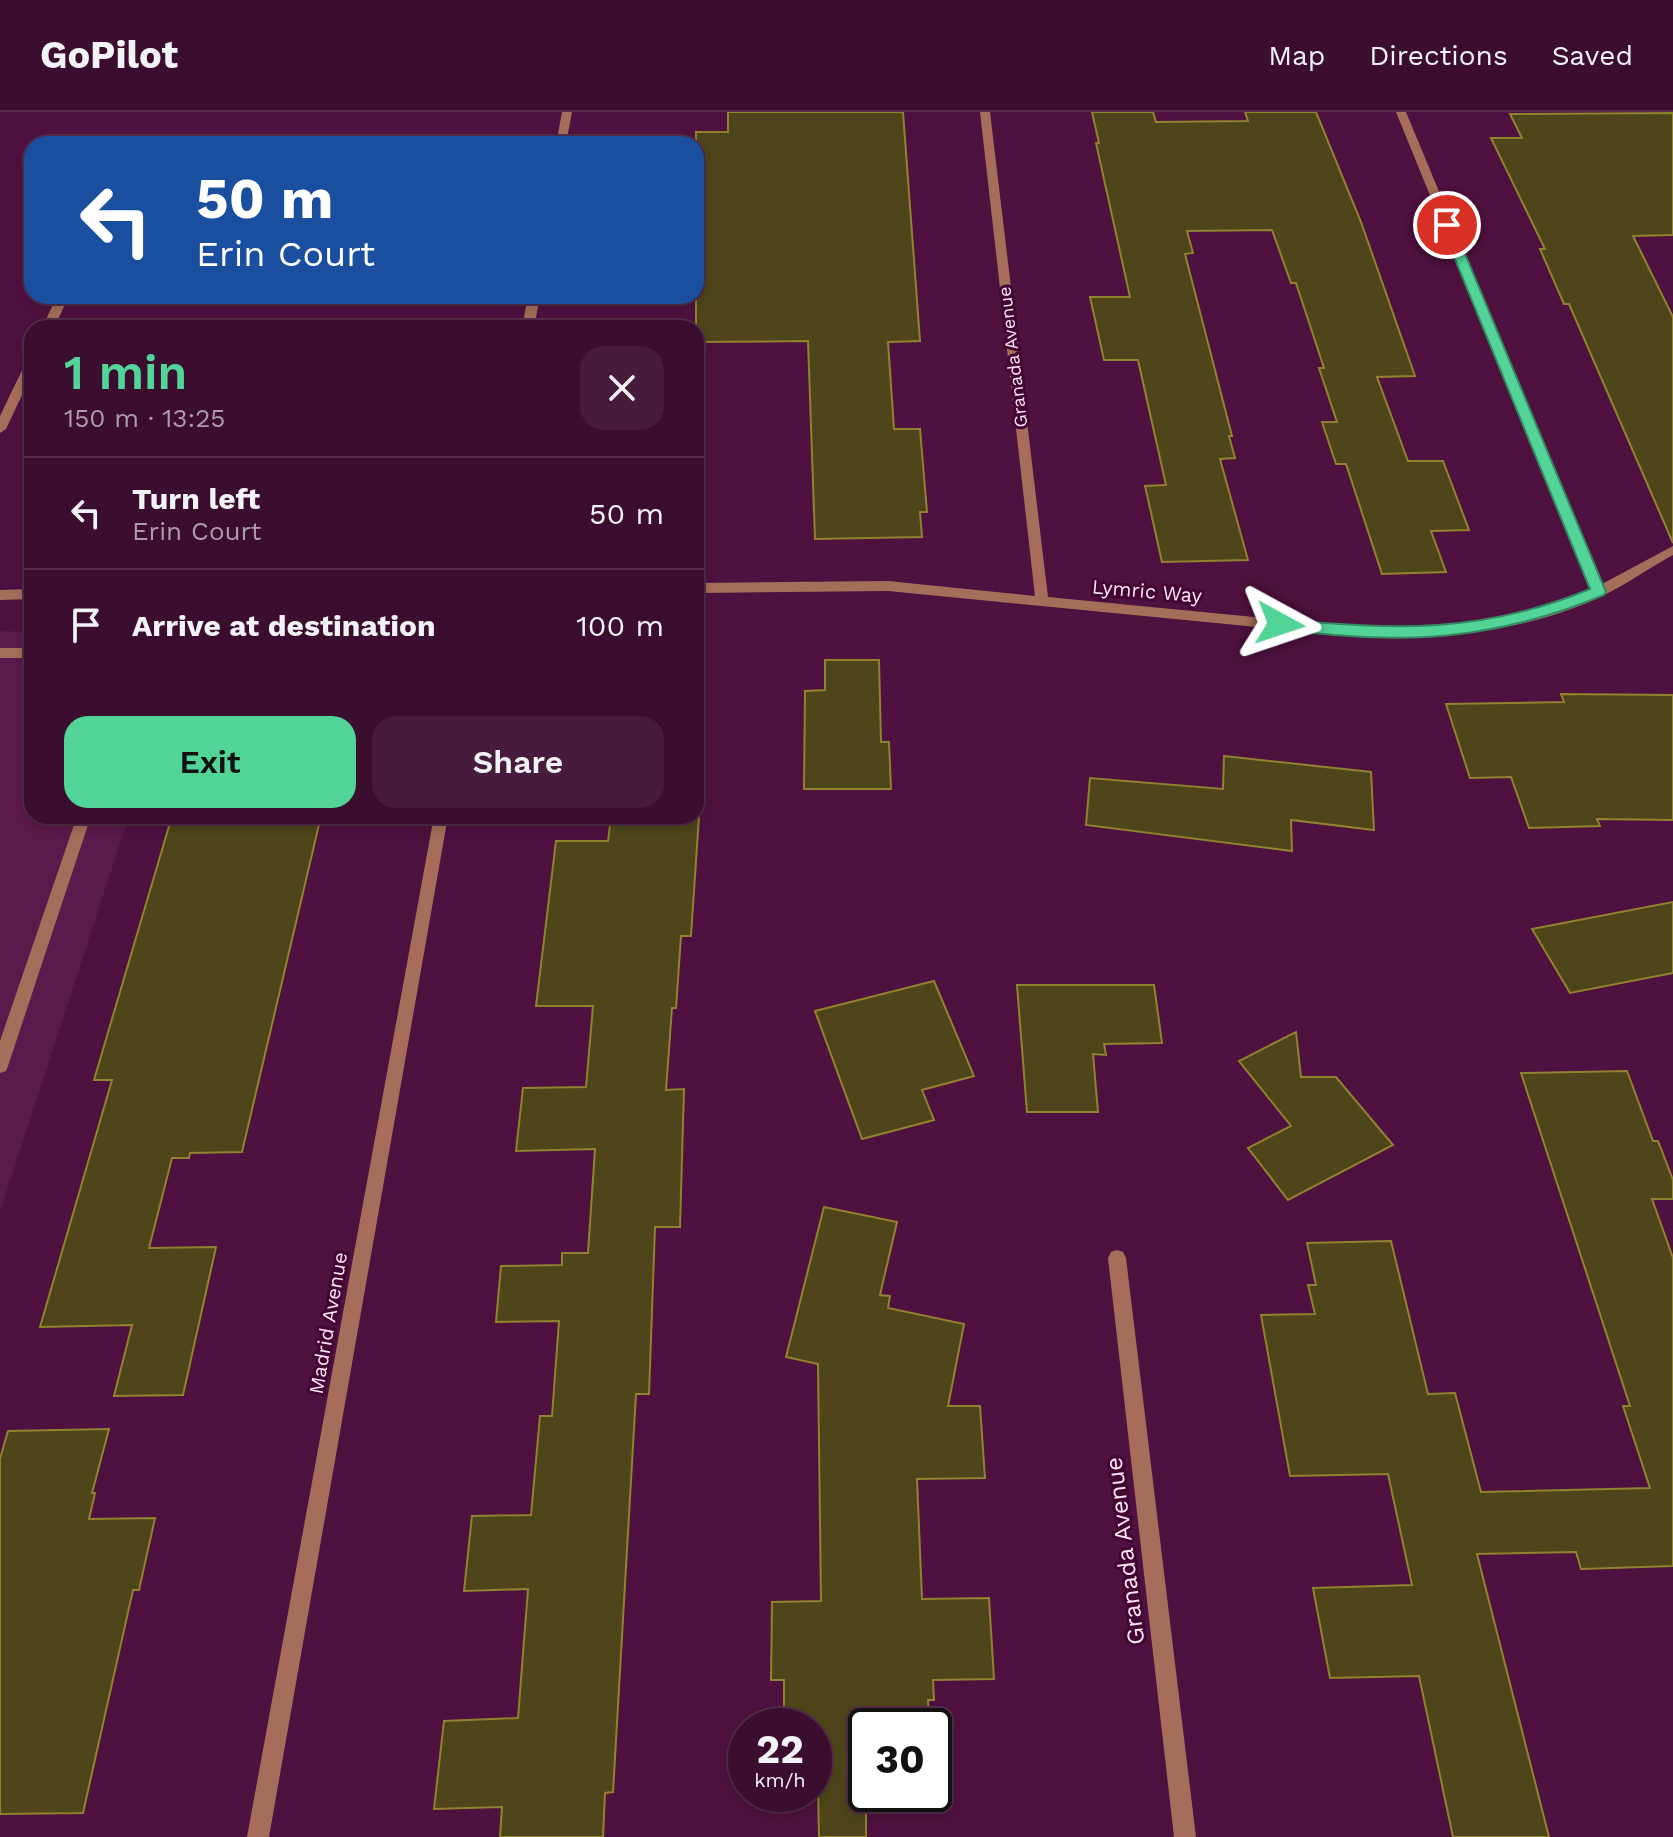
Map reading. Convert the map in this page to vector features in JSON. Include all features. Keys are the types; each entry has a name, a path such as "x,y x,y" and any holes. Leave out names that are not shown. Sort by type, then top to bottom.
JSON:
{"street":[{"path":"562,136 567,112"},
{"name":"Granada Avenue","path":"985,112 1042,601"},
{"path":"1401,112 1599,592"},
{"path":"0,429 24,379"},
{"name":"Lymric Way","path":"704,588 888,586 1369,633 1433,633 1487,626 1550,612 1599,592 1673,550"},
{"path":"0,595 24,594"},
{"path":"0,653 24,653"},
{"path":"0,1066 81,824"},
{"name":"Madrid Avenue","path":"258,1837 440,824"},
{"name":"Granada Avenue","path":"1117,1258 1185,1837"}],"shaded area":[{"path":"0,631 24,632 24,824 126,824 0,1212"}],"building":[{"path":"728,112 903,112 920,341 888,342 894,429 920,429 927,512 920,512 922,537 815,539 808,341 704,342 704,320 696,320 696,304 704,304 704,136 696,136 696,132 728,132"},
{"path":"1092,112 1153,112 1156,122 1248,121 1245,112 1316,112 1361,222 1415,376 1377,377 1408,461 1443,461 1469,530 1431,531 1446,572 1382,574 1346,464 1336,464 1322,422 1337,422 1319,368 1324,368 1296,283 1291,283 1272,230 1187,231 1193,253 1185,254 1232,436 1229,436 1235,458 1220,459 1248,560 1162,562 1145,486 1166,485 1138,360 1104,360 1090,297 1130,297"},
{"path":"1673,113 1673,235 1633,236 1673,317 1673,543 1569,304 1564,304 1540,249 1545,249 1491,138 1522,138 1510,114"},
{"path":"825,660 879,660 881,742 889,742 891,789 804,789 805,691 825,690"},
{"path":"1561,694 1673,695 1673,820 1597,819 1600,826 1529,828 1511,777 1470,778 1446,704 1564,702"},
{"path":"1224,756 1371,772 1374,830 1291,820 1292,851 1086,825 1090,778 1223,789"},
{"path":"170,824 319,824 242,1152 190,1153 189,1158 172,1158 149,1248 216,1247 183,1395 114,1396 132,1325 40,1327 112,1080 94,1080"},
{"path":"610,824 698,824 691,936 681,936 666,1090 684,1089 680,1227 655,1227 649,1394 636,1394 613,1792 605,1793 603,1837 500,1837 502,1807 434,1809 444,1721 518,1718 528,1589 464,1591 472,1516 531,1515 540,1416 552,1416 559,1321 496,1322 501,1266 562,1265 562,1253 588,1253 595,1149 516,1151 523,1088 586,1087 593,1006 536,1006 556,841 608,841"},
{"path":"1673,902 1673,973 1570,993 1532,929"},
{"path":"934,981 974,1076 922,1090 934,1120 862,1139 815,1011"},
{"path":"1017,985 1154,985 1162,1043 1104,1044 1106,1055 1093,1054 1098,1112 1027,1112"},
{"path":"1296,1032 1301,1077 1336,1077 1393,1145 1288,1200 1248,1148 1291,1126 1239,1061"},
{"path":"1627,1071 1653,1141 1658,1141 1673,1180 1673,1199 1652,1199 1673,1258 1673,1566 1581,1569 1576,1552 1477,1554 1549,1837 1453,1837 1419,1676 1330,1678 1313,1588 1412,1585 1388,1474 1290,1476 1261,1315 1315,1314 1308,1285 1316,1285 1307,1243 1391,1241 1428,1394 1455,1393 1481,1492 1650,1488 1623,1406 1630,1406 1521,1073"},
{"path":"824,1207 897,1222 880,1295 890,1296 888,1308 964,1324 948,1406 980,1406 985,1478 917,1479 922,1599 989,1598 994,1679 933,1680 934,1700 928,1700 928,1708 848,1708 848,1812 866,1812 866,1837 819,1837 819,1812 832,1812 832,1708 784,1708 784,1680 771,1680 772,1602 821,1601 818,1364 786,1357"},
{"path":"109,1429 92,1493 95,1493 89,1519 155,1518 139,1590 133,1590 83,1813 0,1814 0,1459 8,1431"}],"route":[{"path":"1280,624 1369,633 1433,633 1487,626 1550,612 1599,592 1447,225"}]}
